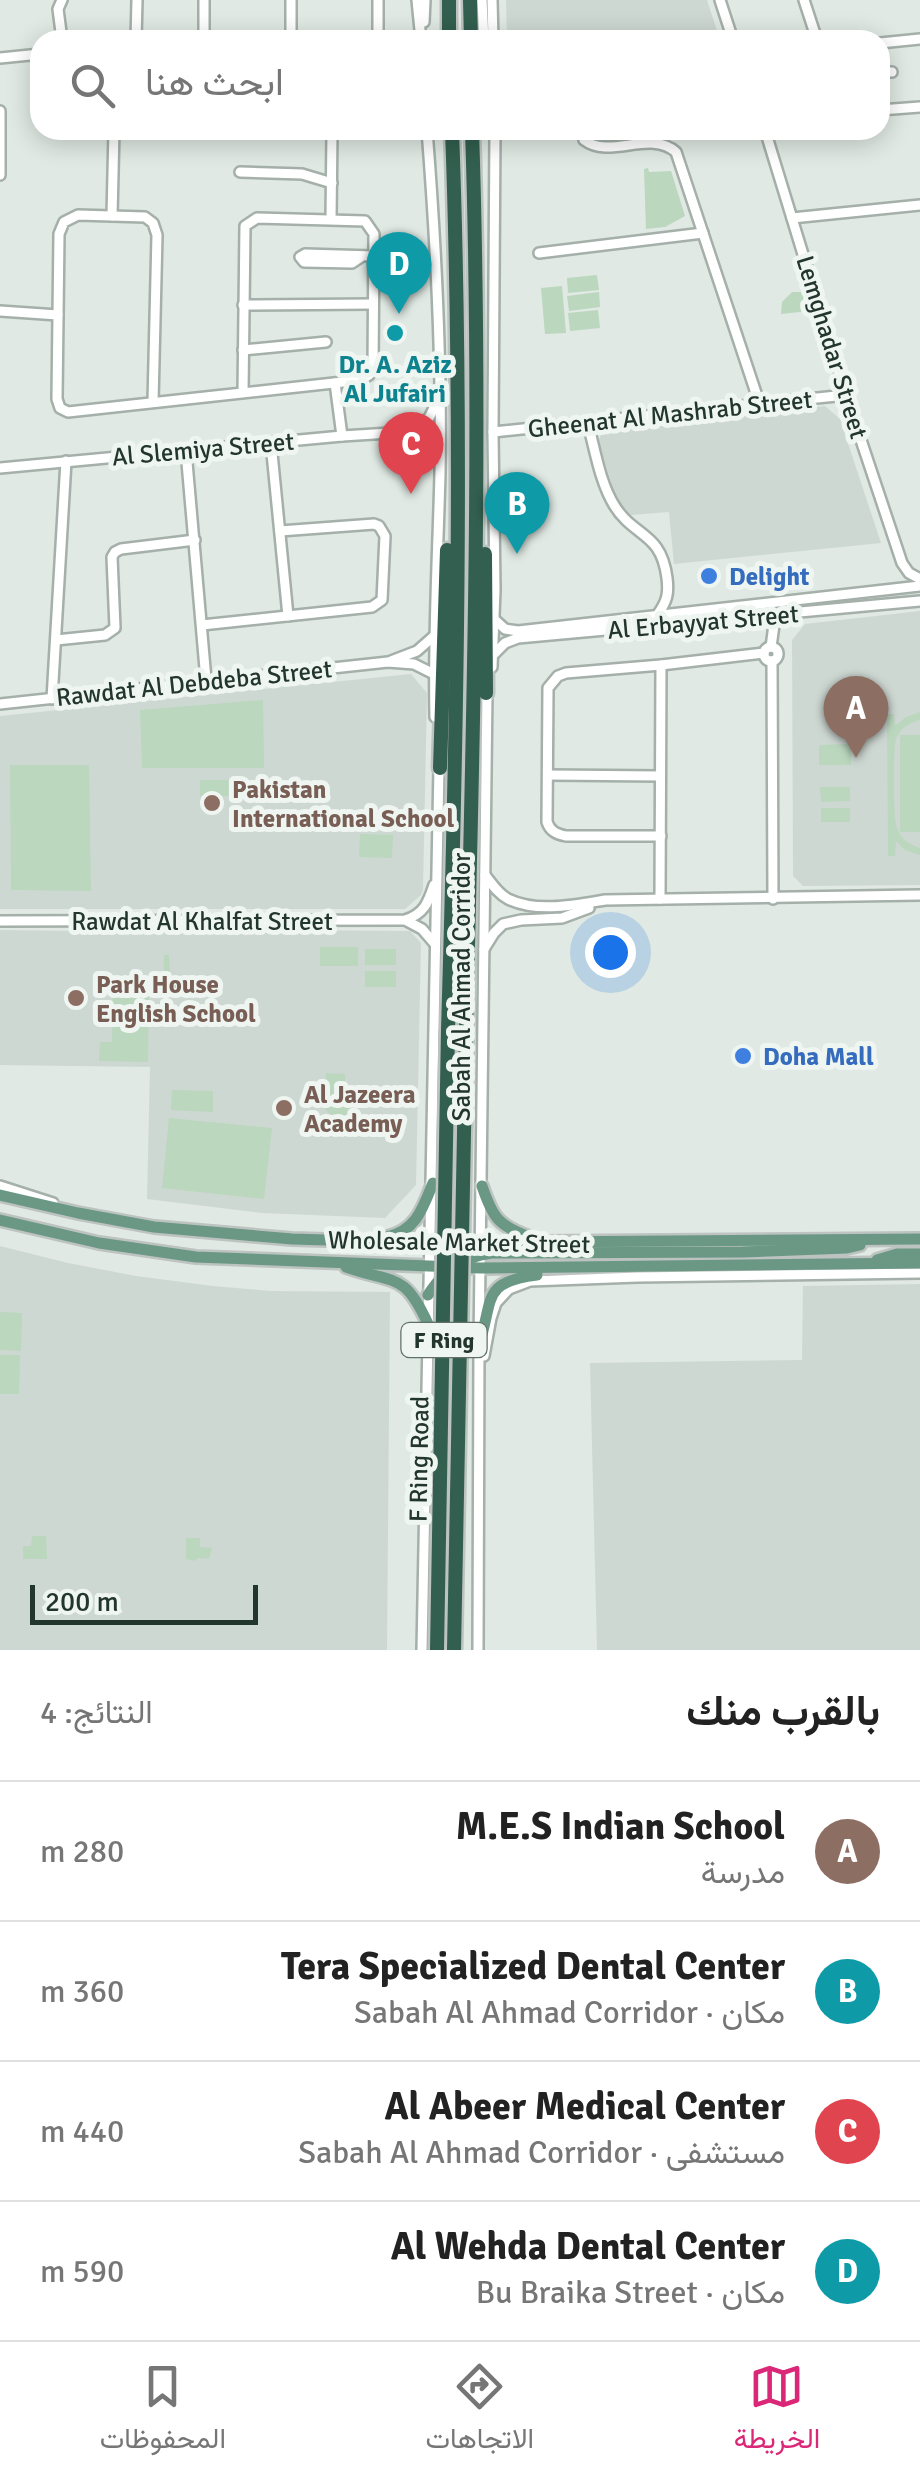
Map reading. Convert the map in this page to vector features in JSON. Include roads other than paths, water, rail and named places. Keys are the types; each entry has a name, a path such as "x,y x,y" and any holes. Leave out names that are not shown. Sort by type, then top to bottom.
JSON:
{"highway":[{"path":"448,0 449,30"},
{"path":"470,0 471,30"},
{"name":"Sabah Al Ahmad Corridor","path":"448,1030 457,470 452,140"},
{"name":"Sabah Al Ahmad Corridor","path":"466,1030 478,419 472,140"},
{"path":"478,419 484,447 486,694"},
{"path":"440,768 447,551 457,470"},
{"name":"F Ring Road","path":"437,1650 448,1030"},
{"name":"F Ring Road","path":"454,1650 466,1030"}],"main road":[{"path":"368,1241 408,1229 422,1212 432,1183"},
{"path":"482,1186 490,1210 499,1222 541,1240"},
{"name":"Wholesale Market Street","path":"0,1194 78,1213 216,1233 481,1248 541,1240 920,1239"},
{"name":"Wholesale Market Street","path":"0,1220 99,1243 196,1257 480,1268 920,1263"},
{"path":"428,1295 451,1267 481,1248 830,1249 873,1240"},
{"path":"868,1264 897,1254 920,1254"},
{"path":"332,1262 402,1284 417,1301 428,1324"},
{"path":"479,1344 489,1300 505,1283 521,1276 576,1268"}],"street":[{"path":"61,30 58,9 62,0"},
{"path":"136,30 137,0"},
{"path":"204,0 204,30"},
{"path":"291,0 291,30"},
{"path":"378,0 378,30"},
{"path":"417,0 421,30"},
{"path":"423,30 426,0"},
{"path":"482,0 484,30"},
{"path":"492,0 493,30"},
{"path":"720,0 730,30"},
{"path":"804,0 814,30"},
{"path":"890,42 920,40"},
{"path":"0,58 30,55"},
{"path":"890,109 920,107"},
{"path":"0,111 0,175"},
{"path":"112,216 114,140"},
{"path":"331,219 332,140"},
{"name":"Sabah Al Ahmad Corridor","path":"429,140 436,256 439,450 434,674 440,768 432,1183"},
{"name":"Sabah Al Ahmad Corridor","path":"482,1186 486,694 491,683 494,620 493,140"},
{"path":"584,140 598,148 659,143 671,147 678,158 760,405"},
{"name":"Lemghadar Street","path":"768,140 902,564"},
{"path":"240,172 307,175 332,183"},
{"path":"792,218 920,205"},
{"path":"154,402 157,235 150,219 70,218 61,226 57,399 63,411 154,402 243,393 361,380 372,372 374,234 369,224 331,219 257,218 248,222 243,230 243,393"},
{"path":"539,253 703,233"},
{"path":"329,258 374,256"},
{"path":"243,305 372,304"},
{"path":"0,311 58,315"},
{"path":"243,350 326,342"},
{"path":"335,382 342,436"},
{"name":"Gheenat Al Mashrab Street","path":"493,432 846,395"},
{"path":"406,432 429,418 438,396"},
{"path":"588,424 611,501 660,550 665,563 669,596 658,614"},
{"path":"406,432 425,436 439,450"},
{"name":"Al Slemiya Street","path":"0,468 406,432"},
{"path":"271,444 288,616"},
{"path":"186,451 206,680"},
{"path":"52,699 66,462"},
{"path":"202,625 372,607 382,600 385,536 379,526 280,531"},
{"path":"56,640 105,635 115,628 115,552 195,540"},
{"path":"902,564 920,582"},
{"path":"890,588 900,577 902,564"},
{"name":"Al Erbayyat Street","path":"494,620 504,629 518,631 920,582"},
{"path":"669,596 686,611"},
{"name":"Al Erbayyat Street","path":"492,656 505,643 518,638 920,601"},
{"path":"773,898 769,654 774,625 782,614"},
{"name":"Rawdat Al Debdeba Street","path":"388,662 417,651 434,636"},
{"path":"661,836 552,831 547,822 546,696 552,681 566,673 769,654"},
{"name":"Rawdat Al Debdeba Street","path":"0,704 388,662 420,666 434,674"},
{"path":"660,899 661,665"},
{"path":"548,775 660,776"},
{"path":"484,873 503,896 528,904 920,897"},
{"path":"404,920 420,914 437,878"},
{"path":"483,952 501,926 562,918 615,900"},
{"path":"513,922 509,910 528,904"},
{"path":"404,920 422,929 435,944"},
{"name":"Rawdat Al Khalfat Street","path":"0,921 404,920"},
{"name":"F Ring Road","path":"422,1650 432,1183"},
{"name":"Wholesale Market Street","path":"0,1186 78,1213"},
{"path":"478,1650 482,1186"},
{"name":"Wholesale Market Street","path":"479,1379 496,1303 509,1289 530,1281 920,1273"}],"place":[{"name":"Al Wehda Dental Center","path":"399,314"},
{"name":"Dr. A. Aziz Al Jufairi","path":"395,333"},
{"name":"Al Abeer Medical Center","path":"411,494"},
{"name":"Tera Specialized Dental Center","path":"517,554"},
{"name":"Delight","path":"709,576"},
{"name":"M.E.S Indian School","path":"856,758"},
{"name":"Pakistan International School","path":"212,803"},
{"name":"Park House English School","path":"76,998"},
{"name":"Doha Mall","path":"743,1056"},
{"name":"Al Jazeera Academy","path":"284,1108"}]}
